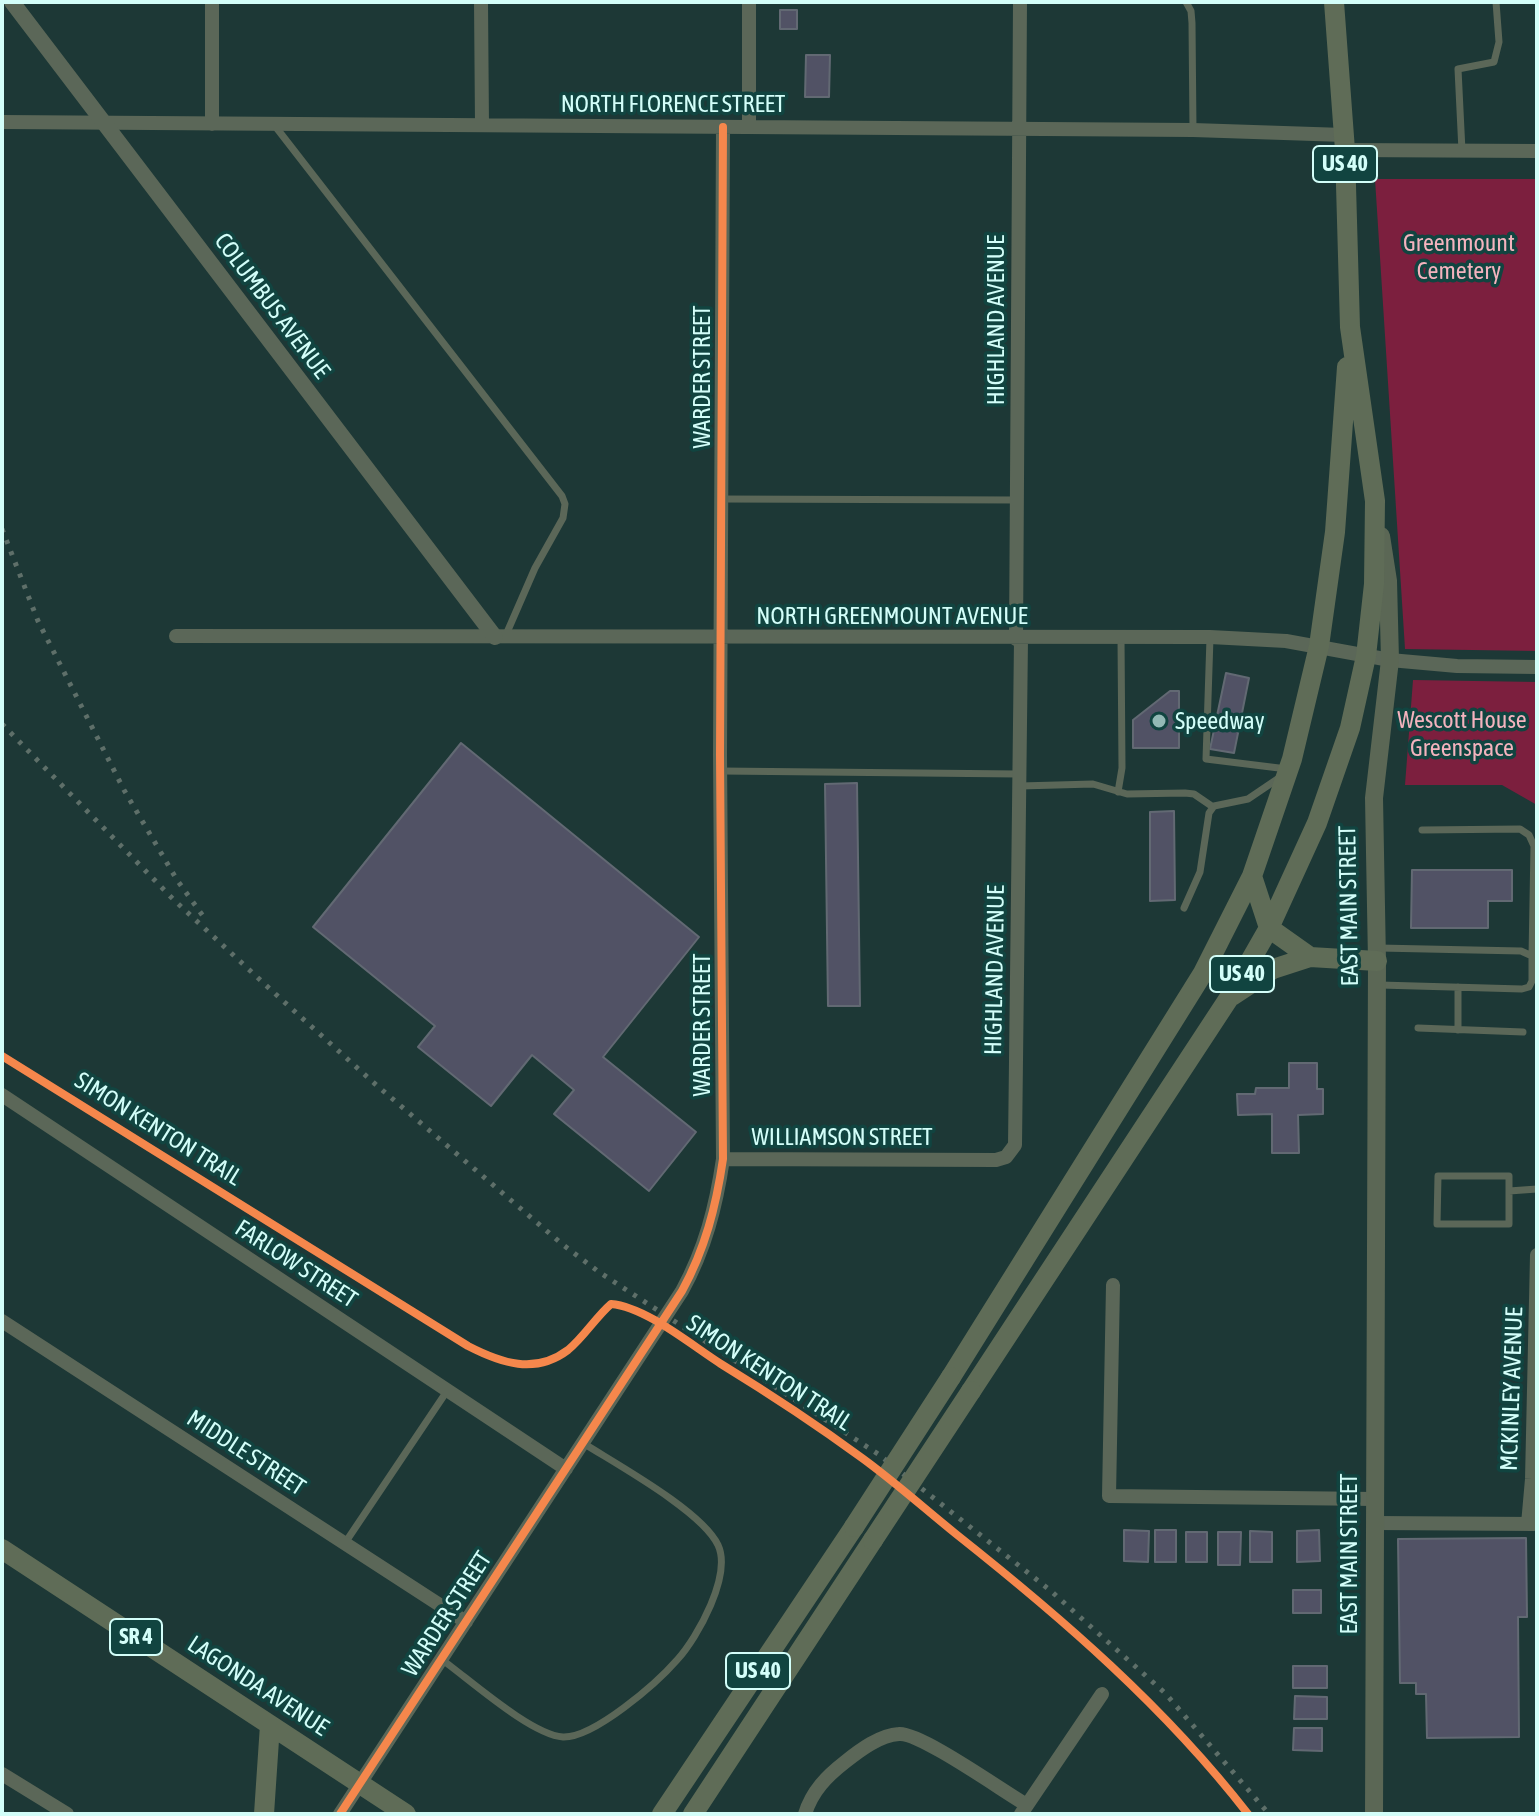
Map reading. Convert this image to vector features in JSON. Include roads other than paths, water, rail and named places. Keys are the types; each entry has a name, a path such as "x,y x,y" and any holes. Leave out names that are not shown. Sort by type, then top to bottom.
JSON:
{"main road":[{"name":"EAST MAIN STREET","path":"1334,2 1344,143 1350,327 1388,581 1390,660 1374,798 1377,954 1374,1814"},
{"name":"US 40","path":"662,1814 951,1377 1203,973 1252,876 1288,771 1319,646 1335,532 1350,327"},
{"name":"US 40","path":"693,1814 1229,998 1269,928 1317,823 1350,728 1366,656 1374,584 1375,501"},
{"path":"1252,876 1269,928 1310,957"},
{"path":"1229,998 1273,969 1310,957 1377,954"},
{"name":"LAGONDA AVENUE","path":"2,1549 406,1814"},
{"path":"264,1814 270,1725"}],"street":[{"name":"COLUMBUS AVENUE","path":"12,2 500,637"},
{"path":"212,2 212,124"},
{"path":"481,2 482,125"},
{"path":"749,2 749,127"},
{"name":"HIGHLAND AVENUE","path":"960,1160 996,1160 1006,1157 1015,1145 1020,780 1017,500 1020,2"},
{"name":"NORTH FLORENCE STREET","path":"2,122 1193,130 1462,151 1537,151"},
{"name":"WARDER STREET","path":"340,1814 682,1291 708,1233 723,1159 723,127"},
{"name":"NORTH GREENMOUNT AVENUE","path":"176,636 1210,637 1286,641 1390,660 1457,666 1537,667"},
{"name":"FARLOW STREET","path":"2,1095 566,1469"},
{"name":"WILLIAMSON STREET","path":"723,1159 960,1160"},
{"name":"MCKINLEY AVENUE","path":"1532,1524 1537,1255"},
{"path":"1113,1285 1109,1496 1375,1499"},
{"name":"MIDDLE STREET","path":"2,1321 466,1622"},
{"path":"1375,1523 1532,1524"},
{"path":"805,1814 818,1787 835,1770 857,1752 897,1733 907,1734 928,1745 1024,1810 1102,1694"},
{"path":"2,1774 67,1814"}],"lane":[{"path":"1186,2 1192,23 1193,130"},
{"path":"1462,151 1458,69 1494,62 1499,42 1496,2"},
{"path":"273,125 562,496 565,504 563,518 500,637"},
{"path":"721,499 1017,500"},
{"path":"1210,637 1206,759 1288,771"},
{"path":"1118,792 1122,768 1121,638"},
{"path":"721,771 1093,784 1118,792 1194,794 1213,807"},
{"path":"1184,908 1200,872 1209,813 1213,807 1248,799 1288,771"},
{"path":"1377,985 1529,987 1532,981 1534,839 1520,829 1422,830"},
{"path":"1377,954 1521,951 1532,956"},
{"path":"1458,987 1458,1030"},
{"path":"1418,1028 1523,1032"},
{"path":"1438,1176 1509,1176 1509,1191 1509,1224 1437,1224 1438,1176"},
{"path":"1509,1191 1537,1189"},
{"path":"345,1543 447,1391"},
{"path":"441,1659 520,1718 545,1733 561,1737 574,1736 613,1715 679,1659 719,1589 722,1564 718,1545 687,1511 583,1443"}],"railway":[{"path":"2,529 38,621 124,790 177,880 203,916"},
{"path":"2,724 174,900 374,1083 599,1272 878,1454 1051,1591 1165,1693 1269,1814"}],"place":[{"name":"Speedway","path":"1159,721"}],"park label":[{"name":"Greenmount Cemetery","path":"1459,257"},
{"name":"Wescott House Greenspace","path":"1462,734"}]}
